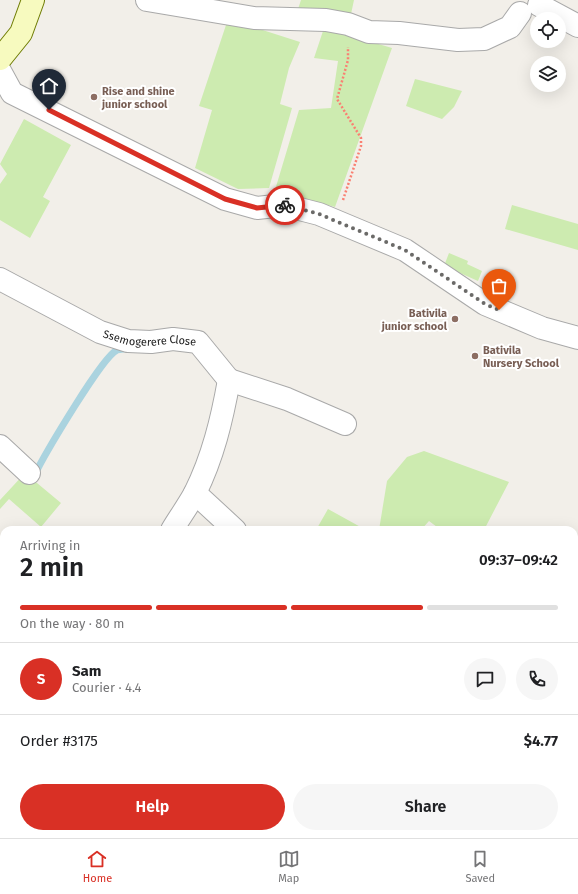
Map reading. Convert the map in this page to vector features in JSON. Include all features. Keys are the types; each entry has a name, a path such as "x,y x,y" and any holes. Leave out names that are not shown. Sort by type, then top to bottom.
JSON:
{"street":[{"path":"0,60 20,33 34,0"},
{"path":"147,0 254,18 326,20 348,24 369,32 399,33 458,40 484,39 510,27 530,9 578,26"},
{"path":"0,71 17,95 225,199 257,208 284,205 319,214 405,250 485,304 542,328 578,338"},
{"name":"Ssemogerere Close","path":"0,279 100,332 121,339 151,342 173,338 198,342 229,380"},
{"path":"174,526 195,493 220,428 229,380 287,399 345,424"},
{"path":"0,446 29,473"},
{"path":"195,493 231,526"}],"path":[{"path":"331,219 342,205 361,146 361,138 337,99 348,60 348,24"}],"green space":[{"path":"301,0 354,0 351,14 298,9"},
{"path":"228,19 300,42 289,68 280,104 292,108 269,188 238,189 195,168 212,110 199,106"},
{"path":"324,28 392,48 335,207 275,190 299,110 331,108 338,61 314,58"},
{"path":"415,79 462,91 454,107 442,119 406,106"},
{"path":"24,119 71,145 43,197 50,201 30,238 0,220 0,184 7,174 0,164"},
{"path":"512,205 578,224 578,250 505,229"},
{"path":"449,253 468,261 467,264 482,271 478,281 444,266"},
{"path":"424,451 509,482 486,526 436,526 429,521 425,526 380,526 387,481 407,457"},
{"path":"25,473 61,503 42,526 40,526 9,499 0,509 0,500"},
{"path":"328,509 359,526 318,526"}],"waterway":[{"path":"30,467 37,470 75,406 110,356 117,350 129,348"}],"way so far":[{"path":"285,205 319,214 405,250 485,304 499,310"}],"place":[{"name":"Rise and shine junior school","path":"94,97"},
{"name":"Bativila junior school","path":"455,319"},
{"name":"Bativila Nursery School","path":"475,356"}],"route":[{"path":"49,110 225,199 257,208 285,205"}]}
